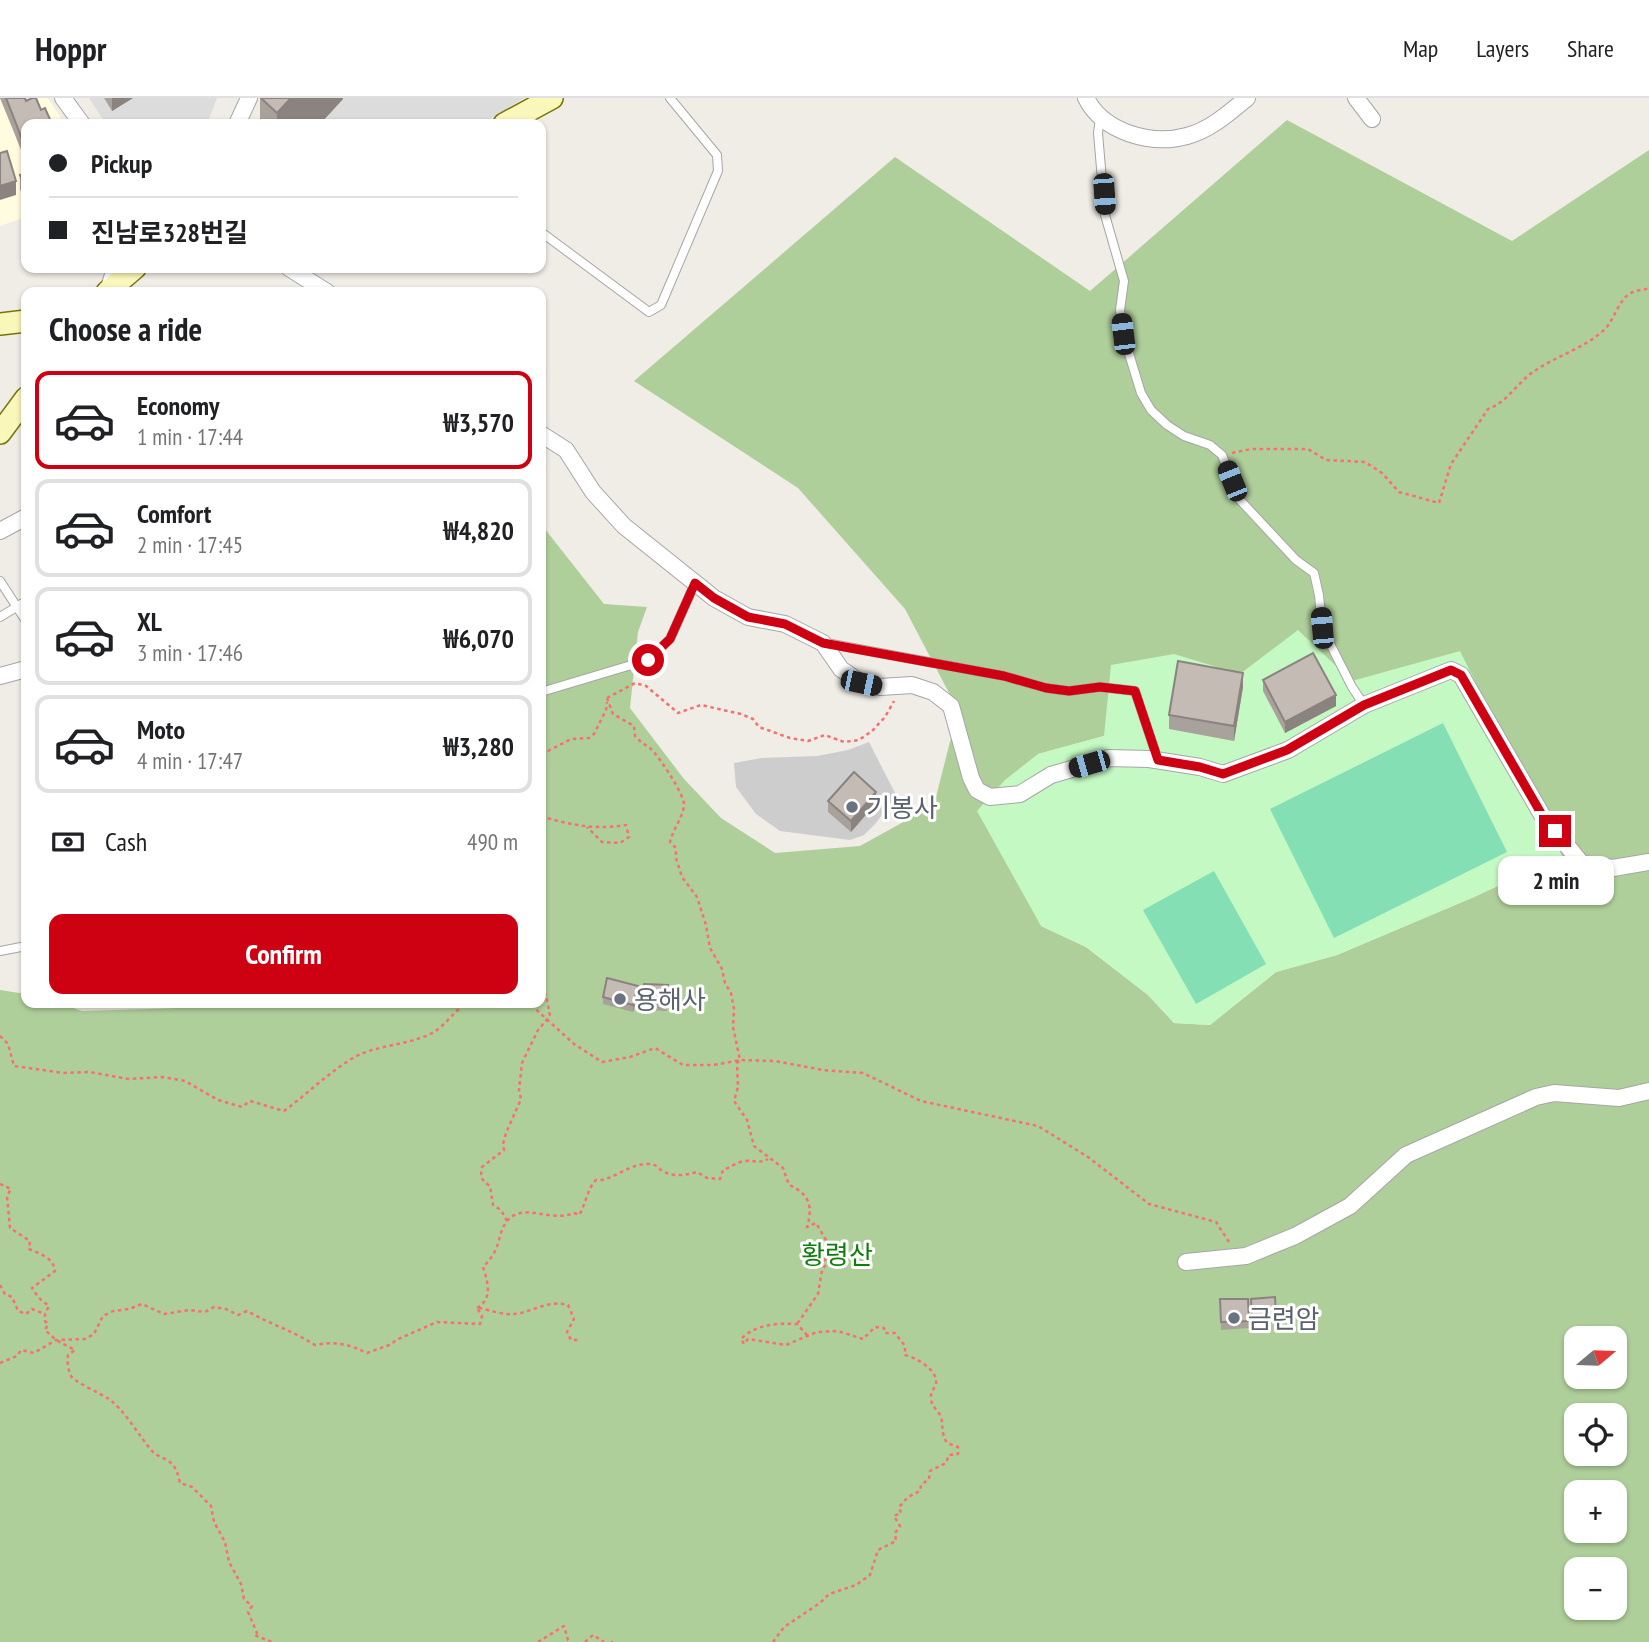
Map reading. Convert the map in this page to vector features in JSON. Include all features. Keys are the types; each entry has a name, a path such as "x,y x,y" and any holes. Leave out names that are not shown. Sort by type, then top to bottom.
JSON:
{"street":[{"path":"63,98 78,119"},
{"path":"239,119 248,98"},
{"path":"513,119 552,98"},
{"path":"1086,98 1093,111 1115,129 1150,138 1186,137 1218,122 1247,98"},
{"path":"1356,98 1371,119"},
{"path":"113,287 129,273"},
{"path":"297,273 319,287"},
{"path":"0,324 21,321"},
{"path":"0,433 21,405"},
{"path":"546,437 566,450 593,492 624,526 714,598 748,617 785,624 823,643 841,669 861,683 880,687 912,685 933,692 951,706 971,778 977,790 990,797 1020,794 1051,775 1109,758 1158,760 1223,774 1287,750 1364,705 1451,670 1461,675 1542,815 1582,864 1613,868 1649,862"},
{"path":"0,531 21,520"},
{"path":"0,676 21,670"},
{"path":"1186,1262 1239,1257 1295,1236 1350,1206 1406,1155 1536,1097 1554,1093 1619,1098 1649,1091"}],"lane":[{"path":"546,236 649,312 662,305 718,171 717,155 670,98"},
{"path":"1100,118 1098,133 1105,215 1124,281 1120,310 1123,334 1141,393 1151,410 1167,425 1184,436 1210,444 1222,455 1239,499 1296,560 1314,573 1322,628 1364,705"},
{"path":"0,581 21,613"},
{"path":"546,691 648,660 670,639 695,583"},
{"path":"0,617 21,604"},
{"path":"823,643 1004,676 1046,688 1069,691 1100,687 1135,691 1158,760"},
{"path":"0,951 21,947"}],"path":[{"path":"1222,455 1251,449 1308,449 1326,460 1365,462 1381,473 1399,492 1439,503 1451,464 1488,409 1498,406 1530,374 1586,344 1607,328 1630,293 1649,288"},
{"path":"607,698 635,683 646,686 678,713 701,705 741,714 753,719 759,727 790,738 808,741 825,735 844,742 859,740 872,731 895,700 912,685"},
{"path":"546,750 571,739 589,738 594,734 606,710 607,698"},
{"path":"607,698 613,714 634,726 635,736 662,761 683,794 684,807 670,842 676,848 682,877 697,897 710,948 731,993 733,1027 740,1060 737,1063 738,1087 734,1101 747,1120 754,1146 783,1168 789,1185 800,1190 806,1197 812,1211 807,1227 816,1223 826,1240 825,1266 818,1294 797,1324"},
{"path":"546,818 587,827 610,828 626,825 629,837 614,844 602,842 587,827"},
{"path":"507,1221 501,1210 494,1205 490,1186 482,1181 480,1176 482,1167 504,1150 506,1133 521,1099 519,1090 522,1063 538,1030 550,1016 546,995"},
{"path":"0,1036 8,1044 15,1066 63,1073 90,1072 128,1079 163,1077 185,1081 218,1100 242,1107 250,1101 284,1111 354,1057 405,1044 437,1031 459,1008"},
{"path":"532,1008 574,1044 602,1062 655,1048 683,1065 714,1065 740,1060 863,1073 921,1101 1038,1126 1088,1157 1150,1204 1216,1222 1239,1257"},
{"path":"477,1308 485,1302 488,1294 483,1267 498,1247 498,1237 507,1221 517,1213 535,1212 555,1217 574,1213 579,1215 590,1187 596,1180 604,1181 623,1169 649,1164 674,1175 683,1176 697,1172 707,1178 720,1179 723,1170 731,1166 745,1161 765,1161 768,1158"},
{"path":"0,1184 10,1189 7,1196 10,1228 30,1241 29,1250 45,1256 53,1263 55,1271 33,1288 39,1298 49,1306 45,1314 48,1324 45,1330 56,1340 75,1350 68,1355 67,1365 71,1376 90,1387 97,1395 108,1398 139,1431 154,1453 170,1461 180,1483 192,1487 211,1506 214,1522 225,1542 229,1562 241,1584 244,1599 252,1606 248,1612 257,1633 254,1635 272,1642"},
{"path":"0,1285 5,1294 12,1297 18,1311 26,1314 32,1309 45,1314"},
{"path":"0,1363 17,1356 21,1350 34,1353 56,1340 85,1339 94,1334 103,1316 142,1304 164,1314 189,1310 205,1312 214,1307 238,1315 247,1311 270,1325 280,1326 316,1345 330,1342 366,1353 393,1344 396,1340 438,1322 480,1324 482,1316 477,1308"},
{"path":"477,1308 510,1314 541,1304 568,1305 574,1319 567,1332 571,1340 579,1340"},
{"path":"773,1642 784,1627 829,1594 856,1585 870,1575 878,1550 896,1541 895,1533 900,1526 894,1516 901,1513 899,1507 908,1497 920,1490 921,1485 929,1479 930,1471 946,1463 949,1455 958,1454 958,1447 947,1443 941,1433 942,1418 931,1399 936,1377 914,1357 905,1355 905,1346 895,1333 885,1333 884,1328 875,1327 863,1339 838,1331 817,1332 786,1345 748,1339 744,1345 741,1339 747,1333 770,1323 797,1324 807,1335"},
{"path":"538,1642 564,1626 568,1640 572,1642"},
{"path":"586,1642 593,1635 604,1642"}],"shaded area":[{"path":"0,98 48,98 62,119 21,119 21,219 0,226"},
{"path":"89,98 217,98 209,119 103,119"},
{"path":"276,98 524,98 490,119 266,119"},
{"path":"869,742 896,795 864,835 850,840 780,831 756,814 736,787 734,763 762,758 817,756 848,750"}],"green space":[{"name":"황령산","path":"1287,120 1512,241 1649,150 1649,1642 0,1642 0,990 21,993 21,1008 73,1008 82,1011 178,1008 546,1008 546,530 604,604 647,607 638,632 630,708 684,779 721,818 775,853 860,846 934,805 958,710 905,609 798,488 634,381 895,157 1090,291","holes":["1240,674 1352,681 1562,856 1337,955 1276,972 1210,1025 1174,1023 1148,995 1086,947 1041,926 1038,754 1104,736"]},
{"path":"1298,630 1352,681 1460,651 1562,856 1337,955 1276,972 1210,1025 1174,1023 1148,995 1086,947 1041,926 977,811 1005,780 1038,754 1104,736 1111,665 1174,654 1240,674"},
{"path":"1443,723 1507,852 1334,938 1270,809"},
{"path":"1214,871 1266,964 1196,1004 1143,910"}],"building":[{"path":"6,98 25,98 26,101 36,98 41,110 45,108 50,119 21,119 21,136"},
{"path":"261,98 291,98 277,113"},
{"path":"7,151 16,181 0,186 0,153"},
{"path":"1313,653 1336,695 1285,722 1263,680"},
{"path":"1178,661 1243,673 1234,726 1169,715"},
{"path":"854,772 876,792 851,821 828,801"},
{"path":"607,978 638,986 633,1005 603,997"},
{"path":"644,984 668,985 667,1004 643,1003"},
{"path":"1275,1297 1276,1316 1252,1317 1251,1299"},
{"name":"금련암","path":"1220,1299 1248,1299 1249,1321 1221,1322"}],"place":[{"name":"기봉사","path":"852,807"},
{"name":"용해사","path":"620,999"},
{"name":"금련암","path":"1234,1318"}],"route":[{"path":"648,660 670,639 695,583 714,598 748,617 785,624 823,643 1004,676 1046,688 1069,691 1100,687 1135,691 1158,760 1223,774 1287,750 1364,705 1451,670 1461,675 1542,815 1555,831"}]}
